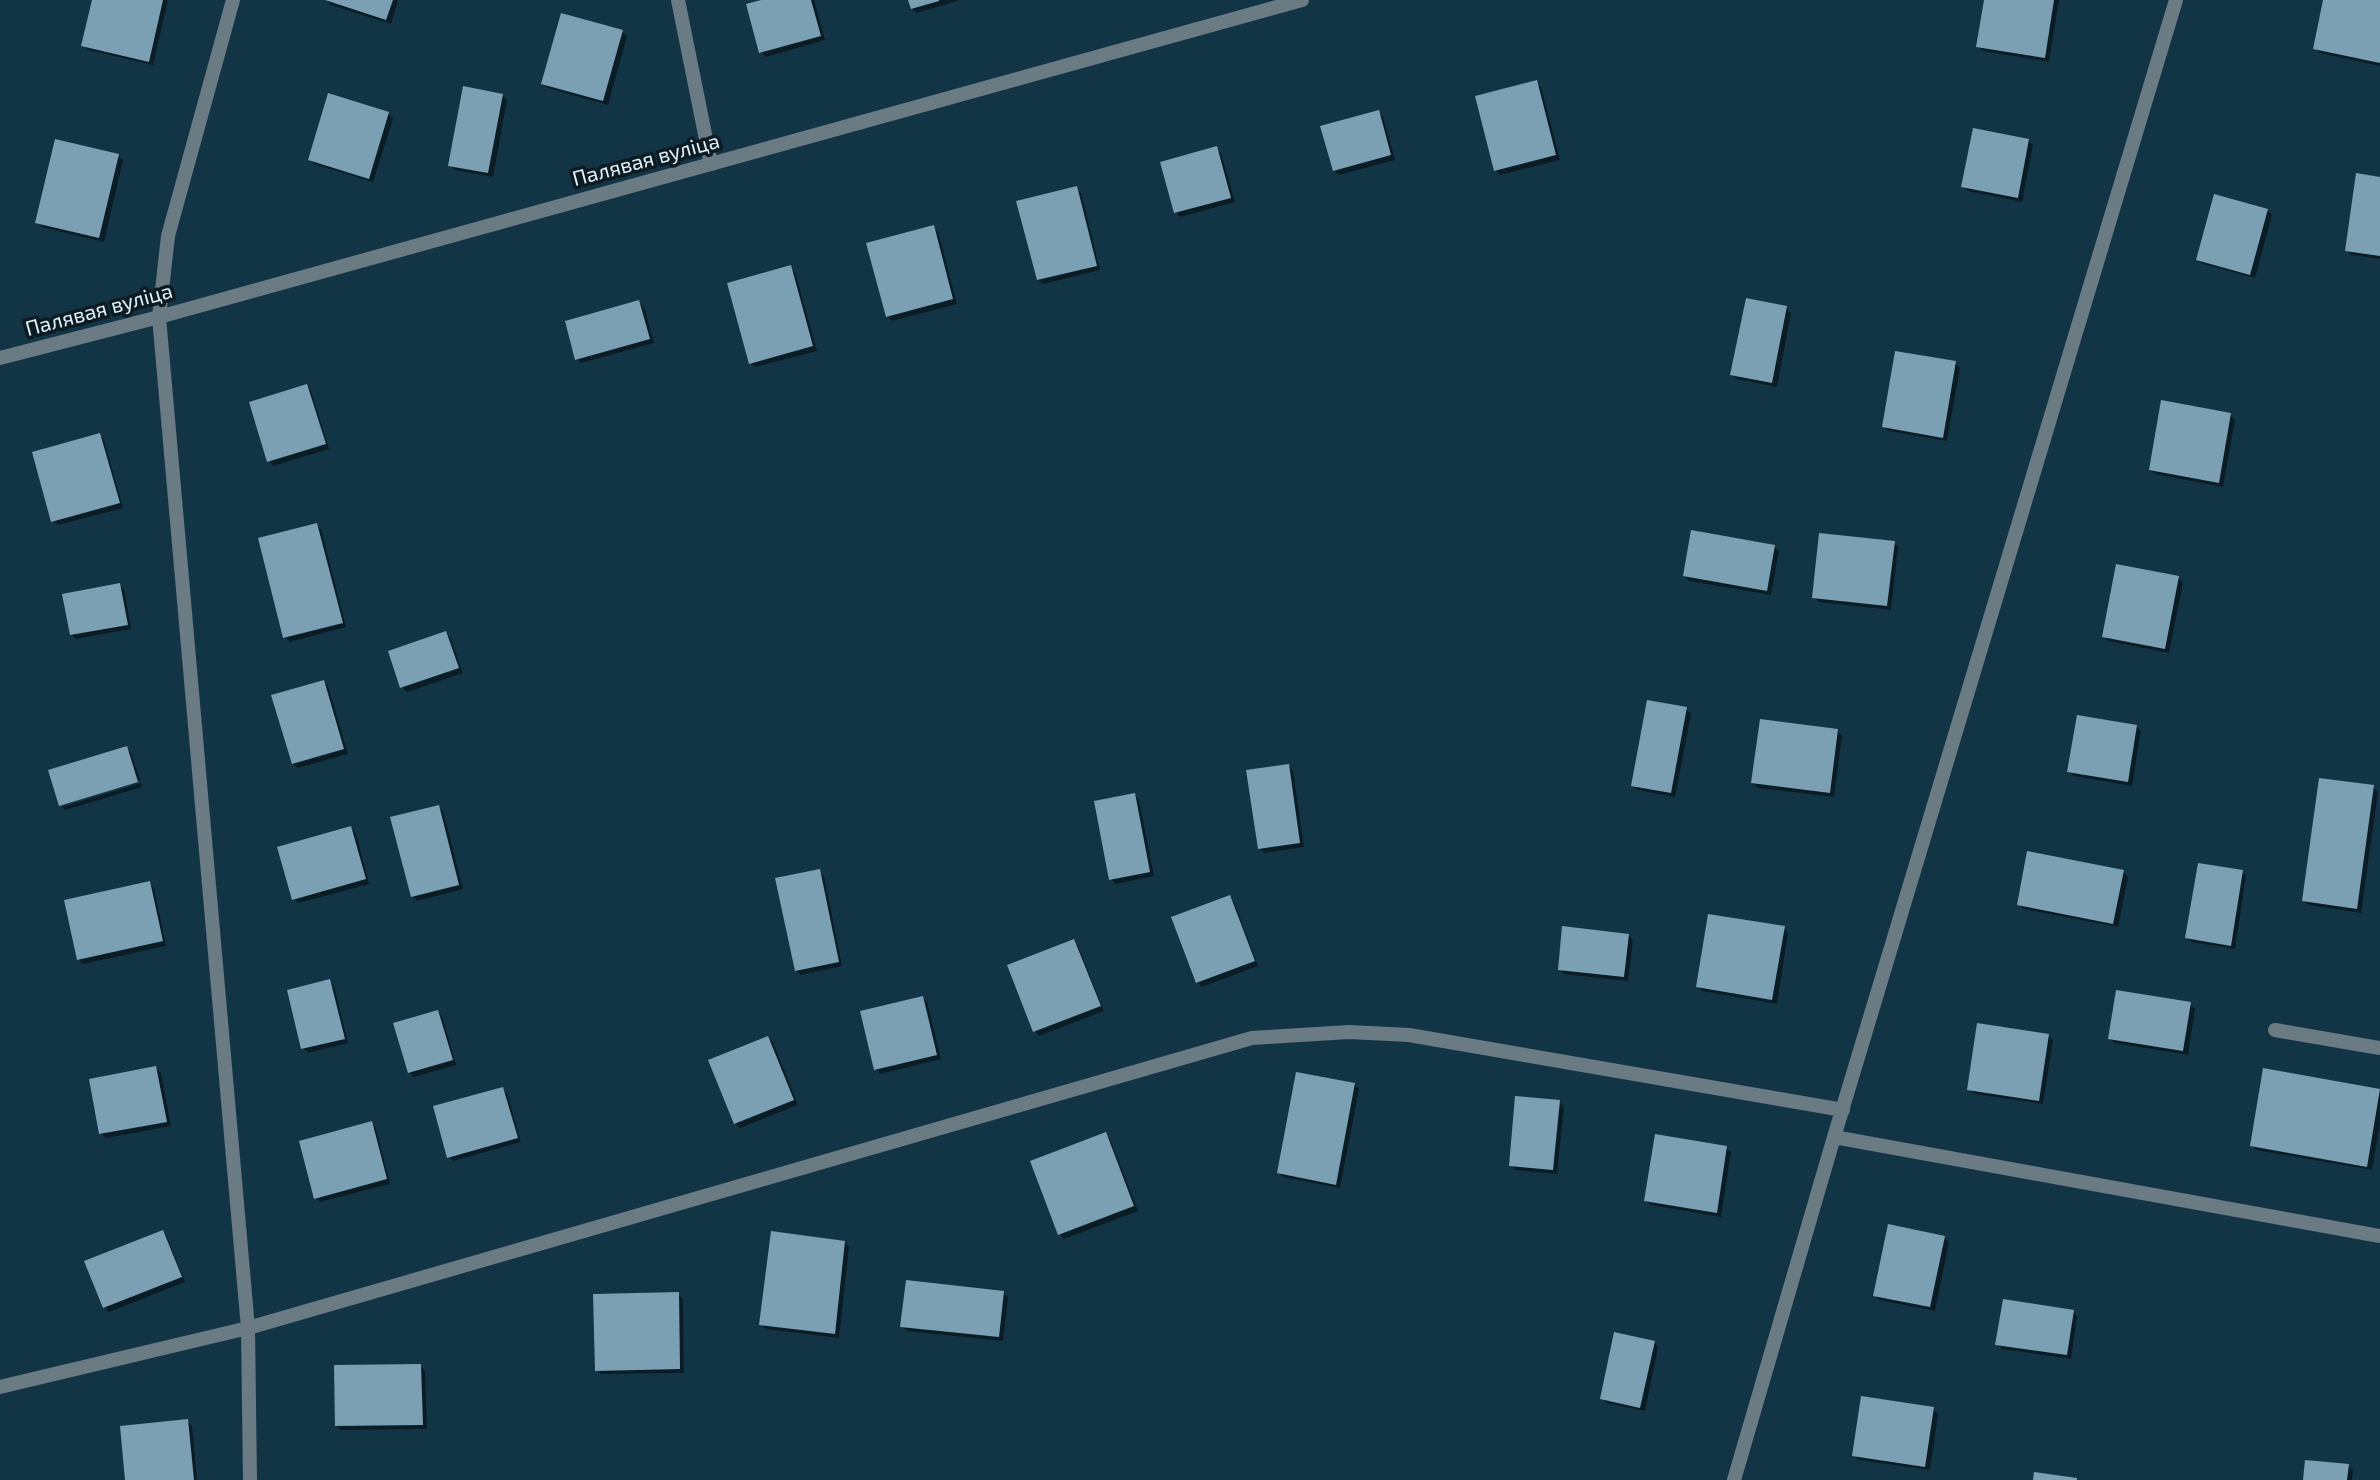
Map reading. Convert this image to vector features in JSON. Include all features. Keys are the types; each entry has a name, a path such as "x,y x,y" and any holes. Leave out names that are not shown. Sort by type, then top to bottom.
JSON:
{"street":[{"path":"233,0 167,236 159,317 248,1328 250,1480"},
{"path":"678,0 711,164"},
{"name":"Палявая вуліца","path":"0,358 159,317 1302,0"},
{"path":"1734,1480 1834,1137 2176,0"},
{"path":"2275,1030 2380,1048"},
{"path":"0,1387 248,1328 1252,1038 1349,1032 1409,1035 1843,1110"},
{"path":"1834,1137 2380,1236"}],"building":[{"path":"92,0 163,0 149,62 81,46"},
{"path":"325,0 393,0 386,20"},
{"path":"761,0 811,0 821,36 759,53 746,4"},
{"path":"908,0 939,0 939,1 911,9"},
{"path":"1984,0 2054,0 2045,58 1976,47"},
{"path":"2323,0 2380,0 2380,63 2313,49"},
{"path":"561,13 623,30 603,101 541,84"},
{"path":"1537,80 1556,155 1494,171 1475,96"},
{"path":"463,86 503,94 488,173 448,166"},
{"path":"328,93 389,112 369,179 308,160"},
{"path":"1379,110 1391,155 1333,171 1320,126"},
{"path":"1973,128 2029,139 2018,198 1961,187"},
{"path":"55,139 119,154 99,238 35,223"},
{"path":"1217,146 1231,198 1174,213 1160,162"},
{"path":"2356,173 2380,177 2380,256 2345,251"},
{"path":"1077,186 1097,266 1037,280 1016,201"},
{"path":"2214,194 2268,209 2250,275 2196,260"},
{"path":"934,225 953,299 886,317 866,243"},
{"path":"791,265 813,346 749,364 727,283"},
{"path":"1746,298 1787,306 1772,383 1730,375"},
{"path":"639,300 650,339 575,360 565,321"},
{"path":"1895,351 1956,361 1943,438 1882,427"},
{"path":"307,384 326,444 267,462 249,402"},
{"path":"2161,400 2231,413 2219,483 2149,470"},
{"path":"100,433 120,503 51,522 32,452"},
{"path":"317,523 343,623 283,638 258,538"},
{"path":"1691,530 1775,545 1767,591 1683,576"},
{"path":"1819,533 1895,541 1887,606 1812,598"},
{"path":"2116,564 2179,576 2165,649 2102,637"},
{"path":"120,583 128,625 70,635 62,594"},
{"path":"446,631 459,668 400,688 388,651"},
{"path":"324,680 344,749 292,764 271,695"},
{"path":"1647,700 1687,707 1671,793 1631,786"},
{"path":"2077,715 2137,725 2128,782 2067,772"},
{"path":"1760,719 1838,729 1830,793 1751,783"},
{"path":"127,746 138,782 59,806 48,770"},
{"path":"1289,764 1300,843 1258,849 1246,770"},
{"path":"2319,778 2374,785 2357,909 2302,901"},
{"path":"1135,793 1150,872 1109,880 1094,801"},
{"path":"439,805 459,885 411,897 390,817"},
{"path":"351,826 366,879 292,900 277,847"},
{"path":"2027,851 2124,870 2113,924 2017,905"},
{"path":"2198,863 2243,870 2231,946 2185,938"},
{"path":"820,869 839,962 795,971 775,878"},
{"path":"150,881 163,941 77,960 64,900"},
{"path":"1230,895 1255,961 1196,983 1171,917"},
{"path":"1708,914 1785,926 1772,1000 1696,987"},
{"path":"1562,926 1629,934 1624,977 1558,970"},
{"path":"1074,939 1101,1006 1033,1032 1007,965"},
{"path":"330,979 345,1039 301,1049 287,990"},
{"path":"2116,990 2191,1002 2183,1051 2108,1039"},
{"path":"923,996 937,1055 874,1070 860,1011"},
{"path":"438,1010 453,1060 408,1073 393,1023"},
{"path":"1977,1023 2049,1034 2039,1101 1967,1090"},
{"path":"768,1036 794,1100 734,1124 708,1060"},
{"path":"156,1066 167,1122 99,1134 89,1079"},
{"path":"2263,1068 2380,1089 2367,1167 2250,1146"},
{"path":"1296,1072 1355,1083 1336,1185 1277,1173"},
{"path":"503,1087 518,1138 447,1158 433,1106"},
{"path":"1515,1096 1560,1100 1553,1170 1509,1166"},
{"path":"372,1121 387,1179 314,1199 299,1141"},
{"path":"1106,1132 1134,1206 1058,1235 1030,1161"},
{"path":"1655,1134 1727,1146 1717,1213 1644,1201"},
{"path":"1888,1224 1945,1236 1930,1307 1873,1296"},
{"path":"163,1230 182,1277 103,1308 84,1261"},
{"path":"771,1231 845,1241 835,1334 759,1325"},
{"path":"906,1280 1004,1291 999,1337 900,1327"},
{"path":"679,1292 680,1369 595,1371 593,1294"},
{"path":"2003,1299 2074,1310 2067,1355 1995,1345"},
{"path":"1614,1332 1655,1341 1640,1408 1600,1399"},
{"path":"421,1364 423,1425 335,1426 334,1365"},
{"path":"1861,1396 1934,1407 1925,1467 1852,1456"},
{"path":"188,1419 194,1480 125,1480 120,1426"},
{"path":"2305,1460 2349,1464 2347,1480 2303,1480"},
{"path":"2034,1472 2077,1478 2077,1480 2033,1480"}]}
